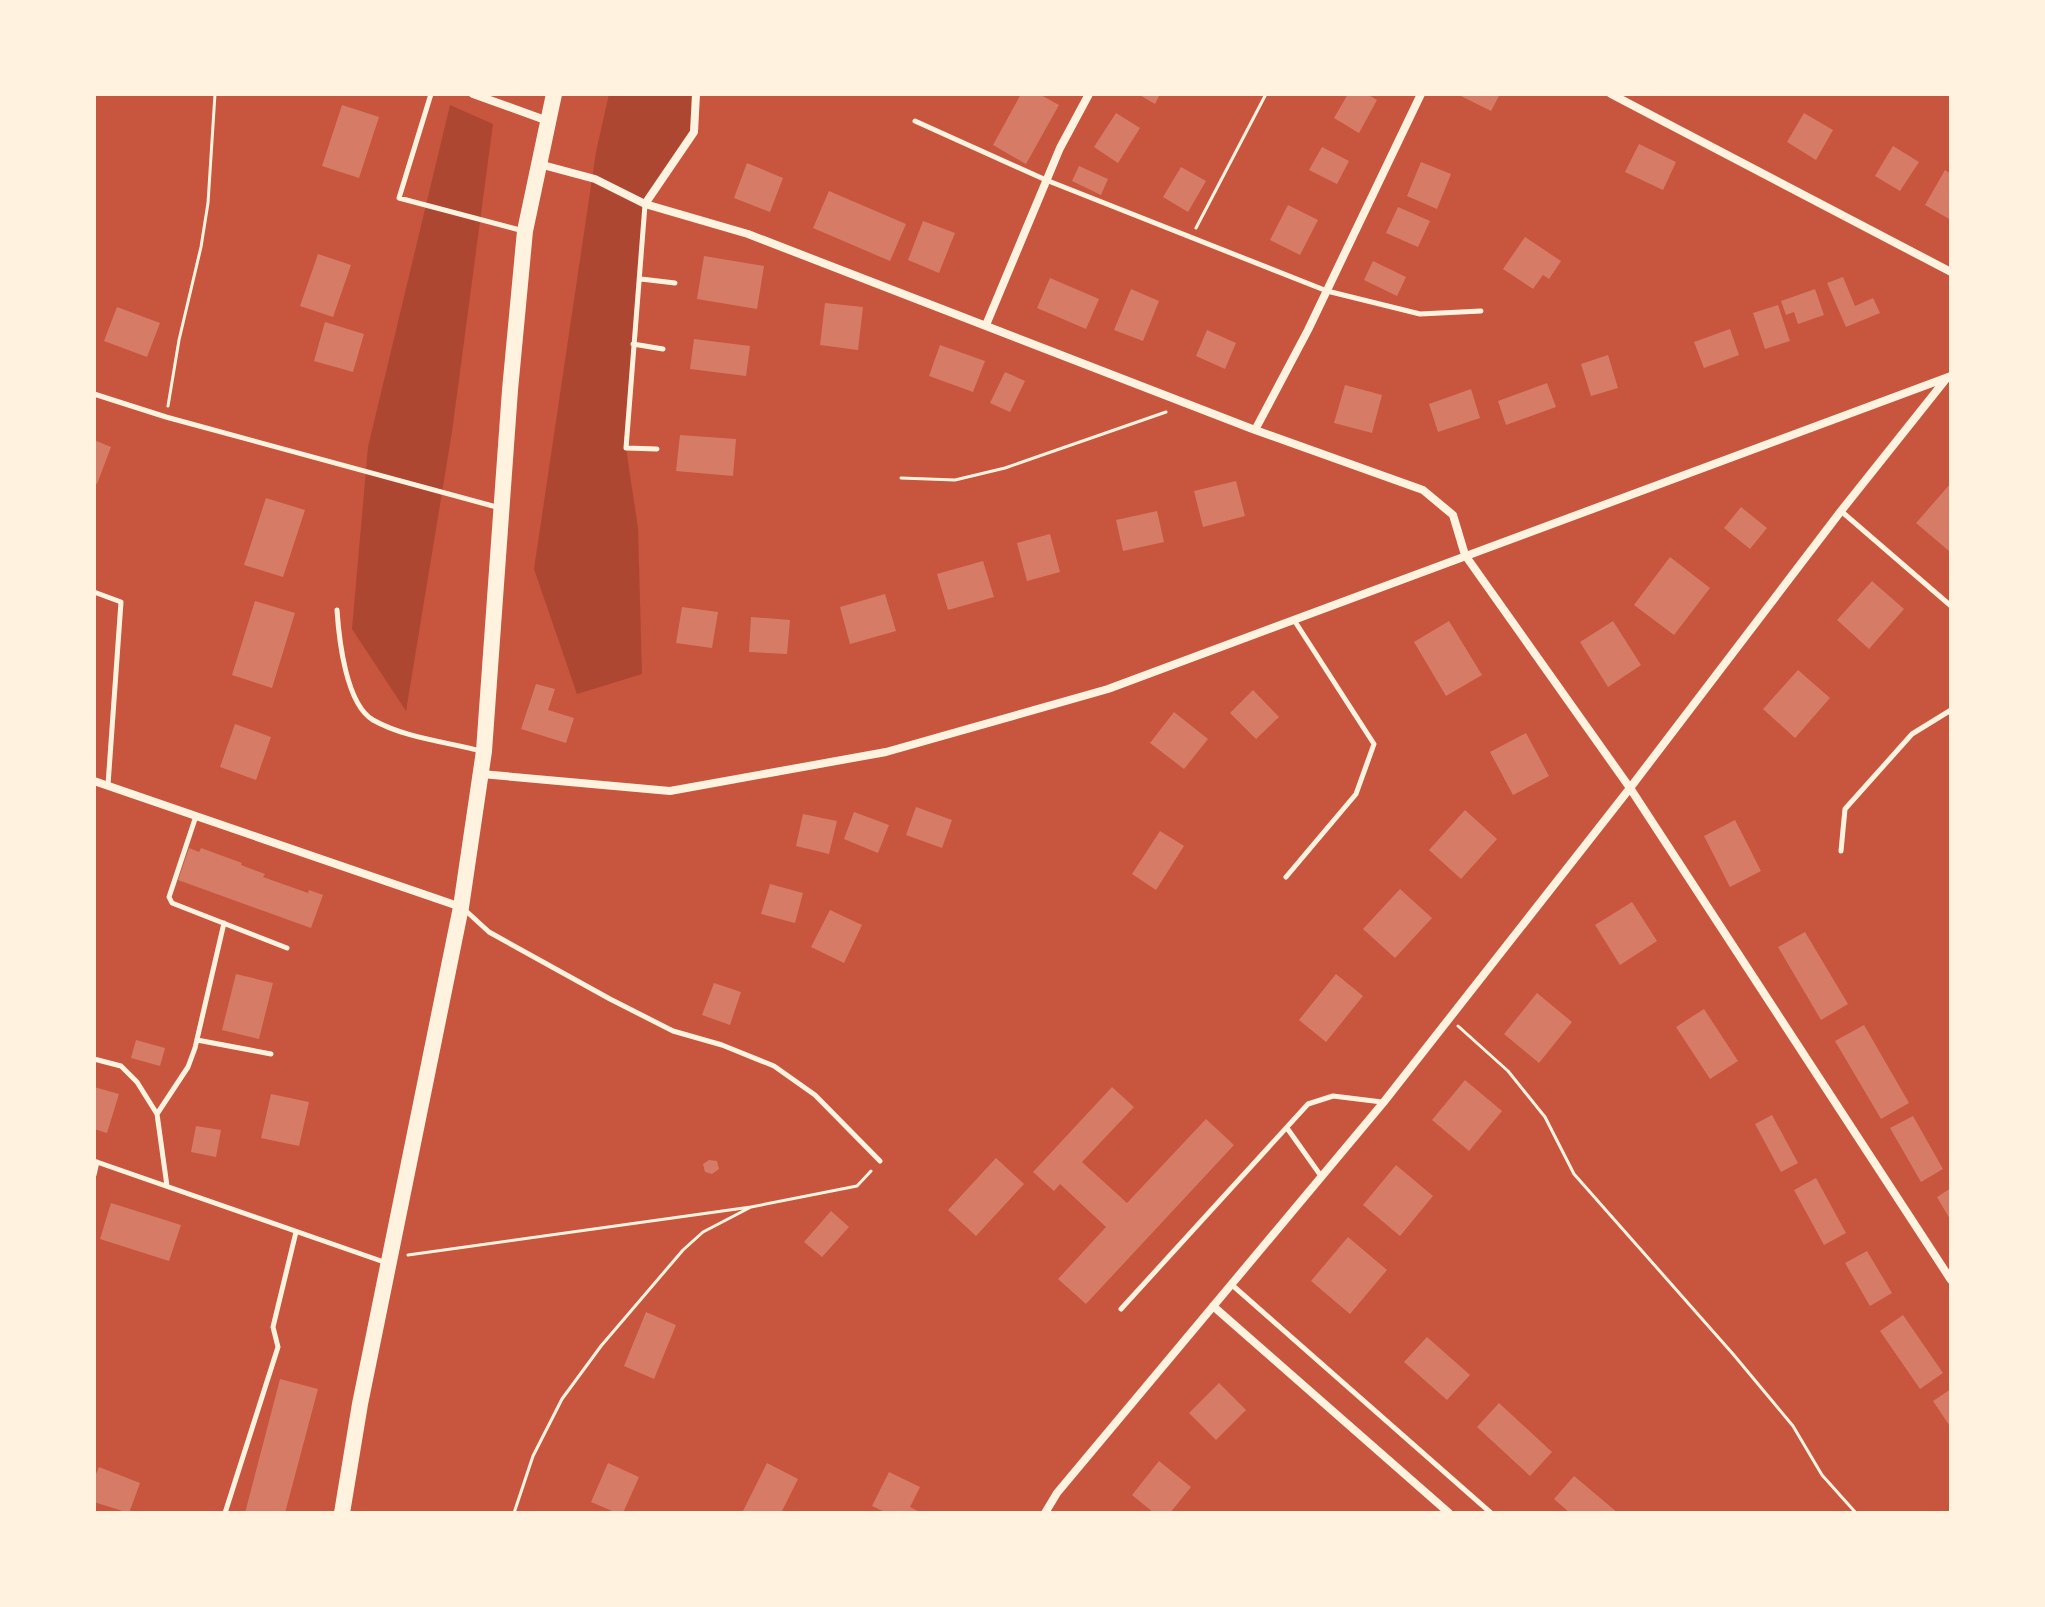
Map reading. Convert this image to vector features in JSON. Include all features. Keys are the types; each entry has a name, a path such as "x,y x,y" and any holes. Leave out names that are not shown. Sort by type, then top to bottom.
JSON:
{"main road":[{"path":"342,1513 360,1404 461,907 484,751 525,231 554,94"}],"street":[{"path":"473,94 548,121"},
{"path":"645,204 694,132 696,94"},
{"path":"986,325 1046,180 1089,94"},
{"path":"1255,430 1327,291 1421,94"},
{"path":"1611,94 1951,272"},
{"path":"539,164 595,179 645,204 748,234 1255,430 1423,490 1453,515 1465,555 1630,788 1951,1280"},
{"path":"1045,1513 1057,1493 1450,1019 1841,511 1949,377"},
{"path":"480,774 670,791 886,752 1108,689 1949,377"},
{"path":"94,781 461,907"},
{"path":"1213,1306 1449,1513"}],"lane":[{"path":"431,94 399,198 525,231"},
{"path":"915,121 1046,180 1327,291 1420,314 1481,311"},
{"path":"645,204 626,448 657,449"},
{"path":"641,279 675,283"},
{"path":"633,344 663,349"},
{"path":"94,394 166,417 501,509"},
{"path":"1841,511 1951,606"},
{"path":"94,592 121,602 108,785"},
{"path":"337,610 339,641 350,687 371,718 408,733 484,751"},
{"path":"1286,877 1356,794 1374,744 1294,620"},
{"path":"1841,851 1845,809 1912,734 1951,710"},
{"path":"196,816 169,897 172,903 287,948"},
{"path":"461,907 489,932 610,999 673,1031 722,1045 774,1066 815,1095 880,1161"},
{"path":"157,1114 188,1067 224,923"},
{"path":"197,1040 271,1054"},
{"path":"94,1059 121,1066 137,1082 157,1114 167,1186"},
{"path":"1121,1309 1308,1104 1333,1096 1383,1103"},
{"path":"1287,1128 1322,1177"},
{"path":"94,1175 95,1162 296,1232 390,1258"},
{"path":"225,1513 278,1347 273,1327 296,1232"},
{"path":"1230,1284 1491,1513"}],"path":[{"path":"166,417 208,203 215,94"},
{"path":"1191,239 1266,94"},
{"path":"901,478 955,480 993,471 1188,404"},
{"path":"1450,1019 1508,1071 1545,1117 1574,1174 1793,1426 1822,1475 1856,1513"},
{"path":"390,1258 751,1207 857,1186 880,1161"},
{"path":"514,1513 533,1456 562,1399 601,1346 683,1250 703,1232 751,1207"}],"shaded area":[{"path":"609,94 696,94 694,132 645,204 626,448 638,528 642,674 577,694 534,569 596,152"},
{"path":"450,105 493,124 452,432 406,711 352,629 368,447"}],"building":[{"path":"1021,94 1039,94 1059,105 1026,164 993,145"},
{"path":"1138,94 1160,94 1155,104"},
{"path":"1348,94 1367,94 1377,100 1359,133 1334,118"},
{"path":"1457,94 1500,94 1491,111"},
{"path":"342,105 379,117 359,178 322,166"},
{"path":"1116,113 1140,128 1118,163 1094,147"},
{"path":"1804,113 1833,130 1816,160 1787,142"},
{"path":"1639,144 1676,162 1663,190 1625,172"},
{"path":"1893,146 1919,162 1900,191 1875,176"},
{"path":"1322,147 1349,161 1337,184 1309,170"},
{"path":"1421,162 1451,174 1437,209 1407,196"},
{"path":"747,163 783,178 770,212 734,198"},
{"path":"1079,166 1108,179 1101,195 1072,181"},
{"path":"1181,167 1206,181 1188,212 1163,197"},
{"path":"1945,170 1951,174 1951,220 1925,205"},
{"path":"829,191 906,224 890,261 813,228"},
{"path":"1288,205 1318,220 1300,255 1270,240"},
{"path":"1398,207 1430,221 1418,247 1386,233"},
{"path":"923,221 955,233 939,273 908,260"},
{"path":"1525,237 1561,261 1549,279 1543,275 1533,289 1503,269"},
{"path":"318,254 351,265 333,317 300,306"},
{"path":"704,256 764,266 757,309 697,299"},
{"path":"1373,261 1406,277 1397,296 1364,280"},
{"path":"1843,277 1855,306 1873,298 1880,313 1846,327 1827,283"},
{"path":"1050,278 1099,299 1086,329 1037,308"},
{"path":"1131,289 1159,301 1143,341 1114,330"},
{"path":"1815,289 1824,315 1798,324 1794,312 1786,315 1781,301"},
{"path":"825,303 863,307 858,350 820,345"},
{"path":"1778,305 1790,341 1765,349 1753,313"},
{"path":"117,307 160,323 147,357 104,341"},
{"path":"325,322 364,334 353,372 314,361"},
{"path":"1730,329 1739,355 1704,368 1694,342"},
{"path":"1207,330 1236,343 1225,369 1196,356"},
{"path":"694,339 750,346 746,376 690,369"},
{"path":"940,345 985,361 973,392 929,376"},
{"path":"1608,355 1618,388 1591,396 1581,364"},
{"path":"1005,372 1025,381 1010,412 990,403"},
{"path":"1547,383 1556,407 1506,425 1498,401"},
{"path":"1345,385 1382,395 1372,433 1334,423"},
{"path":"1471,389 1480,418 1438,432 1429,404"},
{"path":"680,435 736,439 733,476 676,471"},
{"path":"94,440 111,447 97,484 94,483"},
{"path":"1236,481 1245,516 1203,527 1194,491"},
{"path":"1951,483 1951,549 1949,551 1916,523"},
{"path":"266,498 305,510 283,577 244,565"},
{"path":"1741,507 1767,528 1750,549 1724,528"},
{"path":"1157,511 1164,542 1123,551 1116,520"},
{"path":"1050,534 1060,572 1027,581 1017,543"},
{"path":"1670,557 1710,588 1674,635 1634,605"},
{"path":"983,561 994,597 948,610 937,574"},
{"path":"1872,581 1904,609 1869,649 1837,620"},
{"path":"885,594 896,631 850,644 840,607"},
{"path":"255,601 295,613 272,688 232,675"},
{"path":"682,607 718,612 712,648 676,643"},
{"path":"751,617 790,620 787,654 749,652"},
{"path":"1449,621 1482,675 1446,696 1414,642"},
{"path":"1613,621 1641,665 1608,687 1580,642"},
{"path":"1798,670 1830,698 1795,738 1763,709"},
{"path":"536,684 555,689 548,710 574,718 566,743 521,729"},
{"path":"1253,690 1279,717 1256,739 1230,713"},
{"path":"1174,712 1208,739 1184,769 1150,743"},
{"path":"235,724 271,737 256,780 220,767"},
{"path":"1526,733 1549,776 1513,795 1490,752"},
{"path":"916,807 952,820 942,848 906,835"},
{"path":"1465,810 1497,839 1461,879 1429,850"},
{"path":"854,812 889,825 878,853 844,839"},
{"path":"803,814 837,821 829,854 796,846"},
{"path":"1735,820 1761,871 1730,887 1704,836"},
{"path":"1160,831 1184,846 1156,890 1132,874"},
{"path":"189,848 199,852 201,848 242,863 265,874 263,877 323,895 311,928 178,880"},
{"path":"770,884 803,893 795,923 761,914"},
{"path":"1400,889 1432,918 1395,958 1363,929"},
{"path":"1632,902 1657,941 1620,965 1595,925"},
{"path":"830,910 862,925 844,963 811,947"},
{"path":"1805,932 1848,1004 1821,1020 1778,947"},
{"path":"236,974 273,983 259,1039 222,1030"},
{"path":"1336,974 1363,996 1326,1042 1299,1020"},
{"path":"714,983 741,992 730,1025 702,1015"},
{"path":"1537,993 1572,1022 1539,1063 1504,1034"},
{"path":"1704,1009 1738,1061 1710,1079 1676,1027"},
{"path":"1864,1025 1909,1103 1881,1119 1835,1041"},
{"path":"136,1040 165,1048 160,1066 131,1058"},
{"path":"1465,1080 1502,1111 1469,1151 1432,1120"},
{"path":"94,1087 119,1094 107,1133 94,1129"},
{"path":"1112,1087 1134,1107 1082,1162 1127,1203 1206,1119 1234,1145 1086,1304 1058,1279 1106,1227 1060,1184 1054,1191 1033,1172"},
{"path":"271,1094 309,1102 299,1146 261,1138"},
{"path":"1772,1115 1798,1163 1781,1172 1755,1124"},
{"path":"1913,1116 1943,1169 1921,1182 1890,1128"},
{"path":"196,1126 221,1130 216,1157 191,1152"},
{"path":"996,1158 1024,1184 976,1236 948,1210"},
{"path":"709,1160 717,1161 719,1169 712,1174 705,1172 703,1164"},
{"path":"1396,1165 1433,1196 1400,1236 1363,1205"},
{"path":"1816,1178 1846,1233 1824,1245 1794,1190"},
{"path":"1951,1188 1951,1221 1937,1197"},
{"path":"111,1203 181,1225 169,1261 100,1239"},
{"path":"831,1211 849,1227 822,1257 804,1242"},
{"path":"1348,1237 1387,1270 1350,1314 1311,1281"},
{"path":"1867,1251 1892,1293 1870,1306 1845,1263"},
{"path":"646,1312 676,1325 654,1379 624,1366"},
{"path":"1903,1315 1943,1373 1920,1389 1880,1331"},
{"path":"1427,1337 1470,1375 1447,1400 1404,1362"},
{"path":"280,1379 318,1389 285,1513 245,1513"},
{"path":"1219,1383 1246,1410 1216,1440 1189,1413"},
{"path":"1951,1389 1951,1428 1933,1401"},
{"path":"1499,1403 1552,1452 1530,1476 1477,1427"},
{"path":"1159,1461 1191,1487 1170,1513 1154,1513 1132,1495"},
{"path":"608,1463 639,1477 623,1513 591,1502"},
{"path":"767,1463 798,1479 781,1513 742,1513"},
{"path":"99,1467 140,1483 129,1513 94,1502 94,1479"},
{"path":"889,1472 920,1487 910,1507 922,1513 887,1513 872,1506"},
{"path":"1574,1476 1618,1513 1570,1513 1554,1499"}]}
